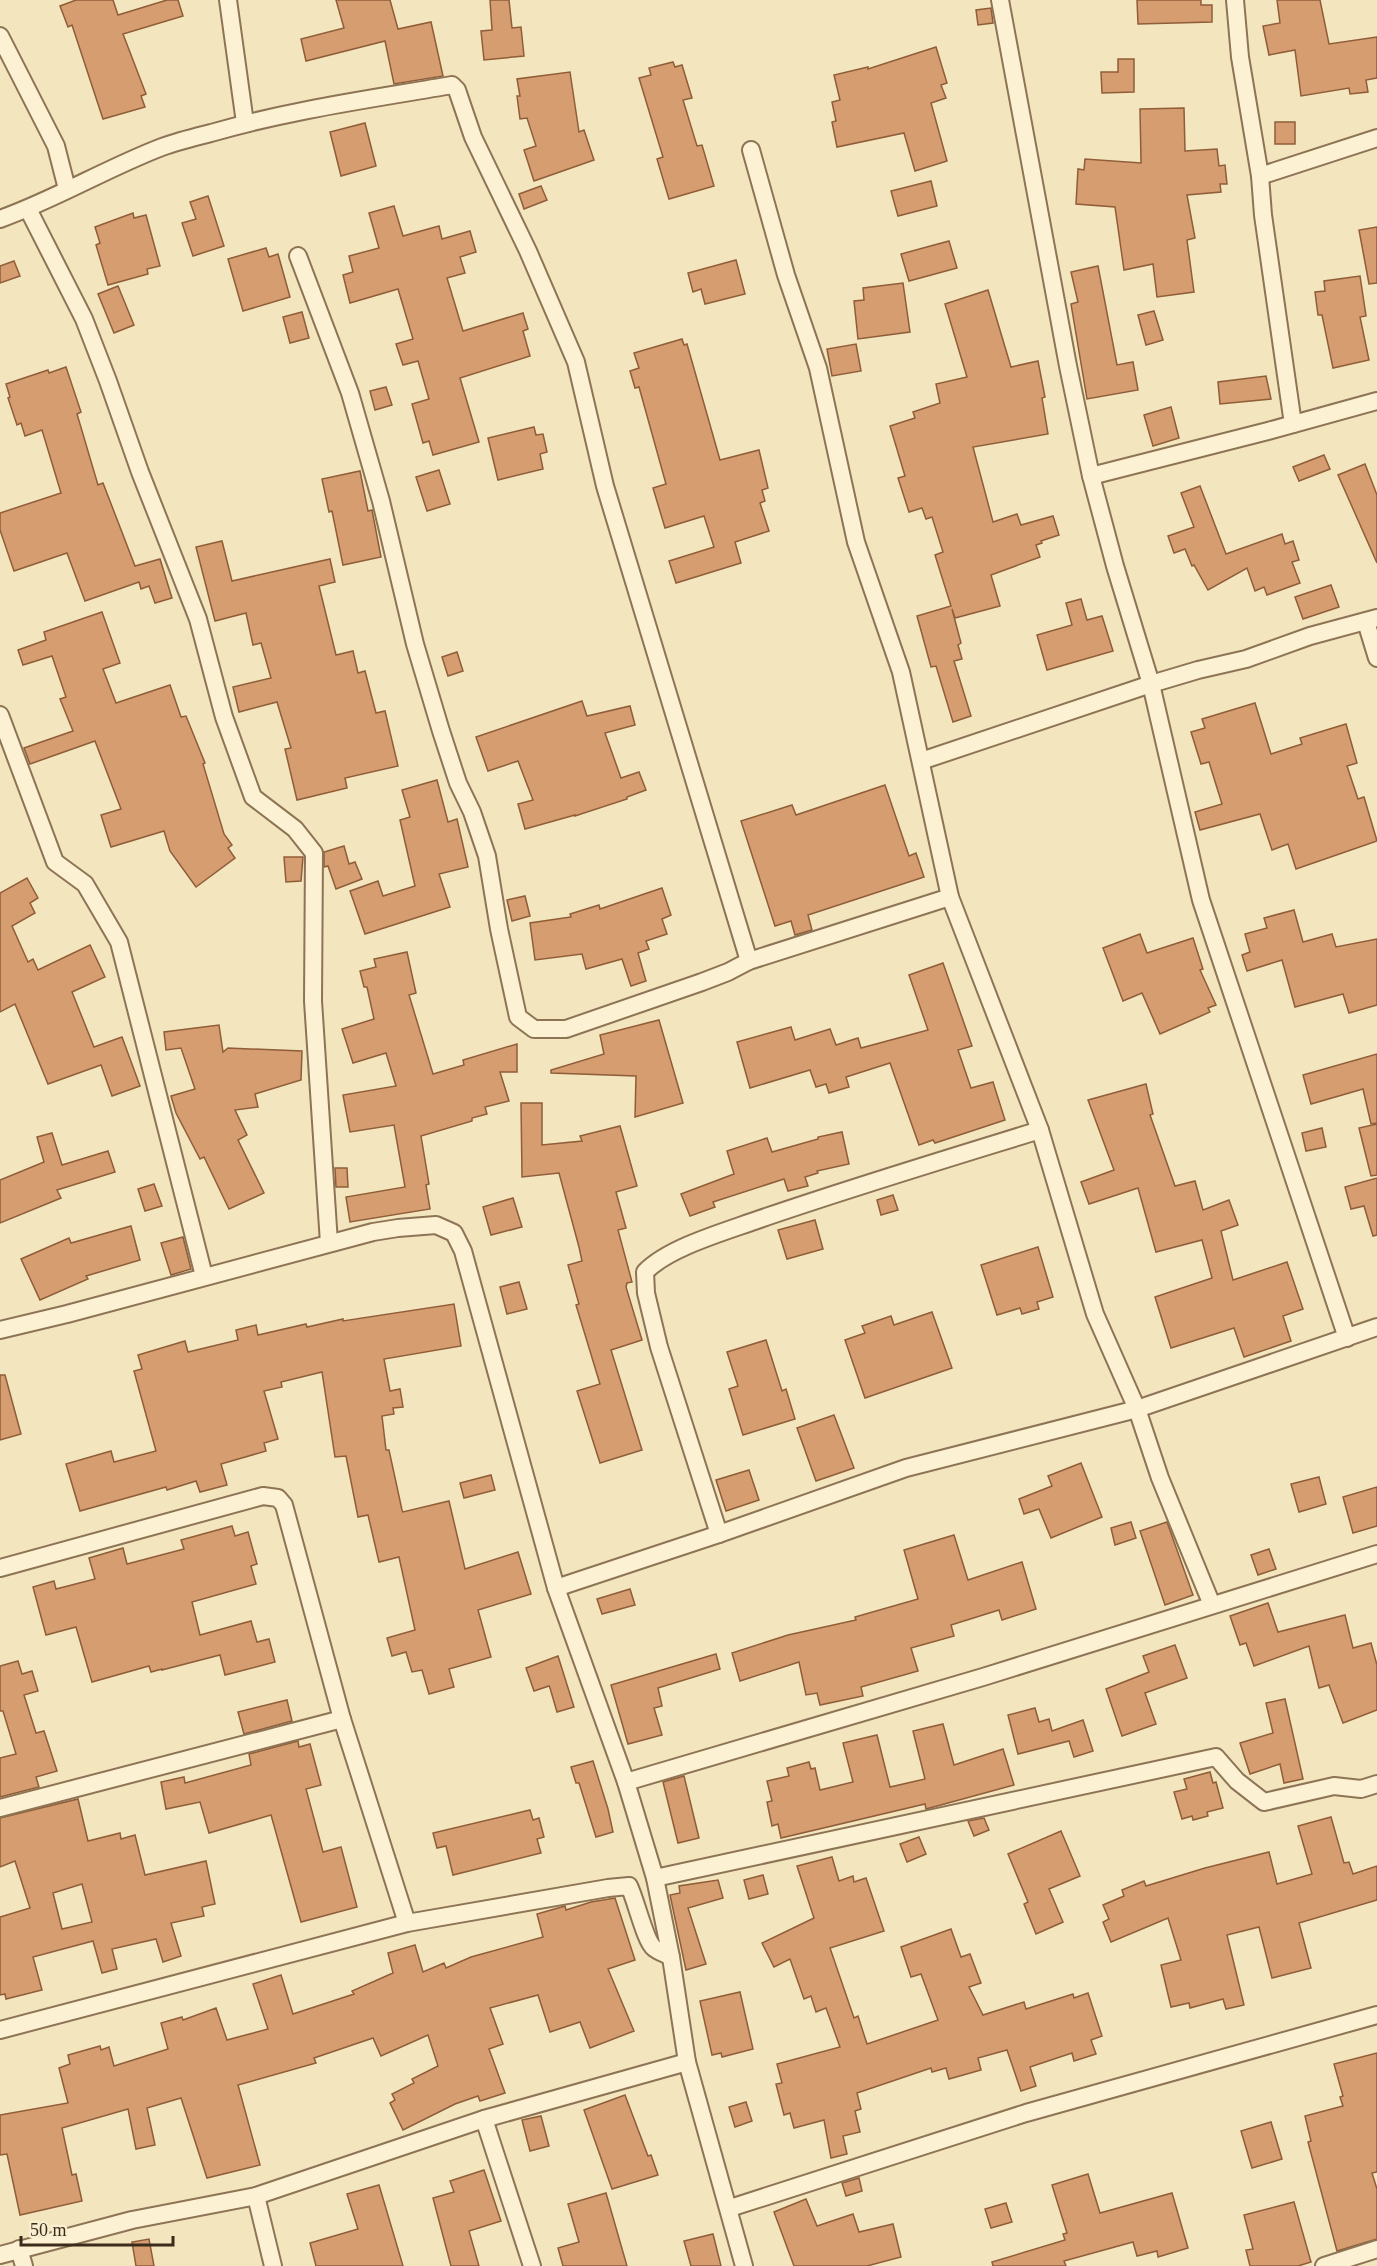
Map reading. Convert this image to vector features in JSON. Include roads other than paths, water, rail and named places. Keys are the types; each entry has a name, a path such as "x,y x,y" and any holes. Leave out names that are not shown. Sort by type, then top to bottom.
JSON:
{"street":[{"path":"228,0 244,123"},
{"path":"1000,0 1091,476 1115,566 1151,684 1201,900 1347,1338"},
{"path":"1235,0 1240,57 1260,176 1264,226 1293,424"},
{"path":"0,36 56,147 67,189"},
{"path":"0,219 28,209 163,146 295,111 452,85 457,90 473,138 528,251 576,362 605,486 749,961"},
{"path":"1260,176 1377,138"},
{"path":"751,150 786,275 818,368 856,542 901,672 950,897 1040,1130 1095,1314 1137,1410 1160,1478 1212,1605"},
{"path":"28,209 84,319 108,381 140,472 198,619 224,717 253,797 295,829 314,853 313,1001 329,1244"},
{"path":"298,256 350,393 381,501 415,644 458,783 472,812 487,856 509,980 518,1017 534,1029 567,1029 702,982 749,961 950,897"},
{"path":"1091,476 1377,401"},
{"path":"921,761 1151,684 1246,659 1310,636 1372,620 1377,658"},
{"path":"0,715 55,862 85,884 119,942 204,1276"},
{"path":"719,1534 659,1347 646,1293 645,1272 654,1263 705,1238 837,1192 1040,1130"},
{"path":"0,1330 398,1228 436,1226 454,1233 463,1251 556,1588 626,1782 655,1878 671,1957 687,2061 730,2208 744,2266"},
{"path":"556,1588 906,1468 1137,1410 1377,1327"},
{"path":"0,1568 263,1496 278,1498 284,1505 342,1719 407,1923"},
{"path":"626,1782 983,1677 1377,1554"},
{"path":"0,1808 342,1719"},
{"path":"655,1878 1215,1757 1237,1781 1264,1802 1334,1786 1361,1789 1377,1784"},
{"path":"0,2030 407,1923 608,1888 629,1886 636,1900 648,1940 653,1948 671,1957"},
{"path":"730,2208 1026,2113 1377,2015"},
{"path":"0,2255 132,2220 256,2196 484,2119 687,2061"},
{"path":"484,2119 532,2266"},
{"path":"256,2196 273,2266"},
{"path":"20,2249 24,2266"},
{"path":"1324,2266 1377,2249"}]}
